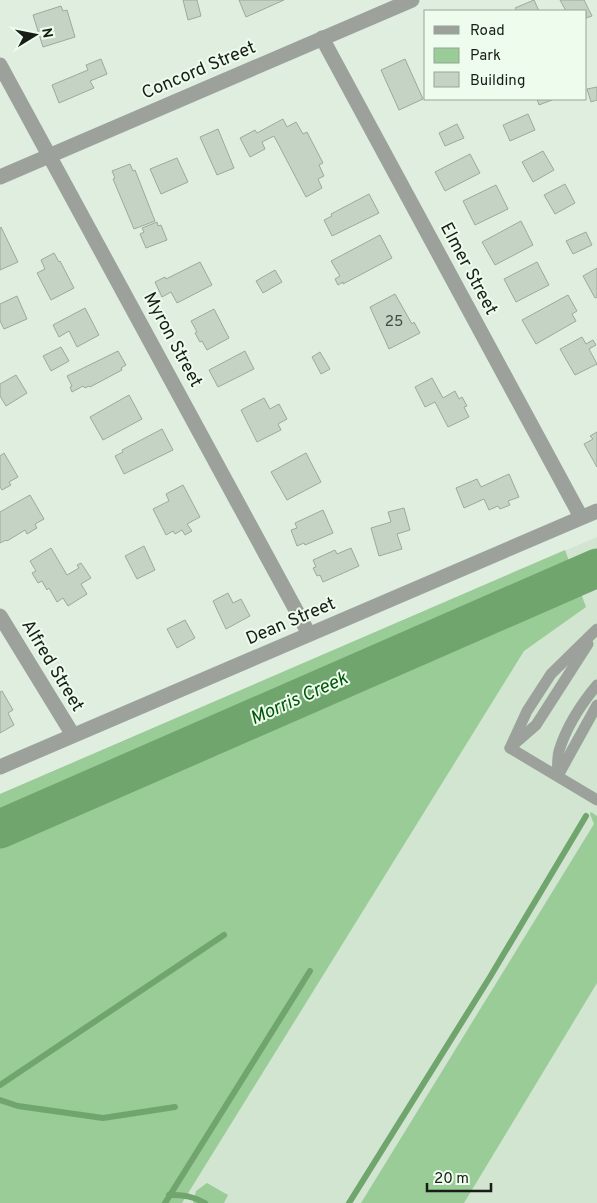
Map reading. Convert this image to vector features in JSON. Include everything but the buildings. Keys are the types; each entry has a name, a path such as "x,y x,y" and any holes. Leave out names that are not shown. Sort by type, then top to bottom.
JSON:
{"street":[{"name":"Concord Street","path":"0,177 412,0"},
{"name":"Elmer Street","path":"322,38 581,517"},
{"name":"Myron Street","path":"0,65 310,634"},
{"name":"Dean Street","path":"0,767 597,511"},
{"name":"Alfred Street","path":"0,616 73,735"}],"lane":[{"path":"597,629 536,725 510,748 597,800"},
{"path":"558,775 558,753 566,733 589,694 597,685"},
{"path":"558,775 597,705"}],"shaded area":[{"path":"597,537 597,1203 0,1203 0,794"}],"green space":[{"path":"565,550 586,607 524,651 182,1203 0,1203 0,794"},
{"path":"591,812 597,816 597,983 464,1203 361,1203 594,824"},
{"path":"207,1183 228,1195 224,1203 193,1203 196,1191"}],"waterway":[{"name":"Morris Creek","path":"0,829 597,568"},
{"path":"349,1203 490,977 586,816"},
{"path":"0,1085 224,935"},
{"path":"165,1203 310,971"},
{"path":"0,1100 18,1106 103,1118 175,1107"},
{"path":"169,1195 188,1196 205,1203"}]}
